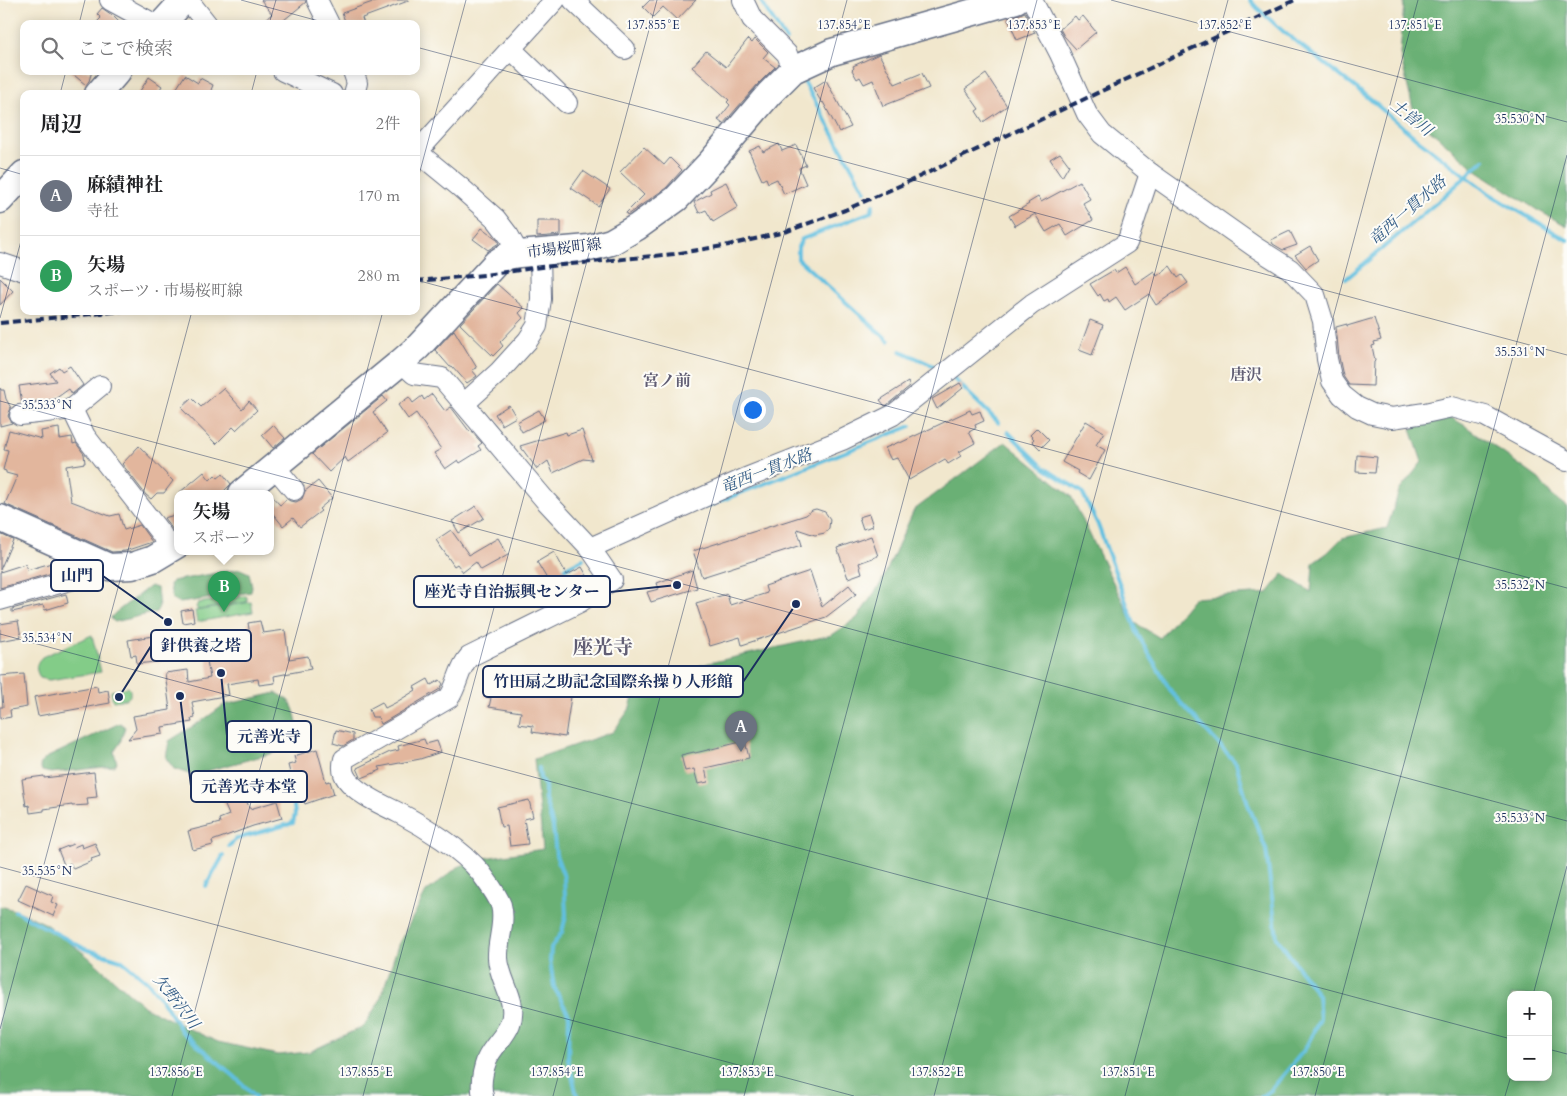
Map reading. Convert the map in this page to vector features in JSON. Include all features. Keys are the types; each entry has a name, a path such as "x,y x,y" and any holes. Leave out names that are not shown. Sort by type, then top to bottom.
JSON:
{"main road":[{"path":"166,20 184,0"},
{"name":"市場桜町線","path":"246,490 418,347 496,263 507,256 589,248 611,242 637,227 676,199 711,162 769,94 793,70 832,52 962,7 1016,0"},
{"path":"101,90 115,75"},
{"path":"0,200 20,178"},
{"path":"0,518 109,567 132,566 153,559 173,547"}],"street":[{"path":"110,0 147,20"},
{"path":"188,0 204,20"},
{"path":"318,0 327,20"},
{"path":"420,148 555,0"},
{"path":"573,0 625,49"},
{"path":"744,0 752,19 787,54 793,70"},
{"path":"1032,0 1060,54 1087,114 1102,134 1150,173 1254,247 1290,269 1315,295 1323,321 1327,359 1332,381 1342,395 1357,407 1372,414 1392,418 1452,407 1485,416 1567,462"},
{"path":"511,49 567,103"},
{"path":"292,75 323,90"},
{"path":"354,75 357,83 355,90"},
{"path":"420,155 496,219 509,236 530,253 541,299 537,326 528,340 499,372 465,403"},
{"path":"590,548 746,478 842,440 893,415 1032,304 1127,243 1150,173"},
{"path":"0,263 20,270"},
{"path":"401,362 414,374 442,378 545,500 590,548 612,580 580,602 469,657 462,664 454,691 449,698 344,760 342,768 352,785 363,795 408,818 462,854 479,870 501,905 502,922 498,959 513,1011 510,1024 488,1058 482,1077 483,1096"},
{"path":"20,415 72,409 100,386"},
{"path":"72,409 85,436 173,547"},
{"path":"274,466 294,490"},
{"path":"0,600 95,573 109,567"}],"green space":[{"path":"1406,0 1567,0 1567,226 1537,210 1476,170 1415,117 1400,54 1404,3"},
{"path":"1450,417 1539,479 1551,495 1567,507 1567,1096 0,1096 0,906 18,911 44,923 86,955 145,1007 183,1026 218,1042 278,1055 309,1052 364,1026 380,1000 398,945 426,892 458,867 478,859 543,849 534,759 613,732 629,710 637,685 709,663 832,635 857,618 881,583 914,510 1005,442 1071,496 1132,621 1160,638 1193,598 1268,593 1283,574 1311,592 1313,563 1327,553 1342,538 1387,528 1399,491 1422,462 1411,429 1424,423"},
{"path":"240,569 249,573 252,586 251,592 180,603 172,599 170,585 172,581"},
{"path":"150,586 157,588 159,607 156,612 115,622 112,620 111,617 115,613"},
{"path":"246,596 247,602 198,610 196,607 198,603"},
{"path":"251,602 253,612 197,622 195,611"},
{"path":"92,635 101,672 49,680 40,678 36,667 42,657"},
{"path":"193,644 196,657 183,660 180,646"},
{"path":"128,687 130,696 127,699 113,701 111,691"},
{"path":"276,693 290,702 298,727 277,752 192,775 174,769 166,758 169,741 224,705"},
{"path":"120,723 125,727 120,743 114,752 117,763 113,766 51,773 42,771 40,765 46,758"}],"building":[{"path":"261,0 305,0 306,2 284,20 265,20 272,14"},
{"path":"378,0 408,0 362,18 363,20 345,20 342,13"},
{"path":"650,0 696,0 677,20 663,7 653,17 643,7"},
{"path":"102,8 117,20 99,20 101,18 97,14"},
{"path":"1025,12 1035,33 1017,40 1008,19"},
{"path":"1075,16 1078,20 1083,16 1096,32 1076,49 1060,29"},
{"path":"748,39 752,43 755,39 768,52 763,58 775,67 723,124 718,120 730,105 727,102 729,100 692,67 706,51 726,67"},
{"path":"879,54 895,84 922,73 929,88 883,106 873,80 864,84 860,77 857,79 852,70 853,66"},
{"path":"986,74 1007,106 983,122 976,111 979,109 965,89"},
{"path":"74,75 91,75 86,85"},
{"path":"185,75 198,83 200,78 213,85 211,90 176,90"},
{"path":"149,77 162,86 160,90 141,90"},
{"path":"826,80 851,127 839,132 813,88"},
{"path":"779,144 782,151 796,145 806,165 799,168 806,184 784,194 777,179 768,183 766,178 762,180 749,151 760,146 763,152"},
{"path":"644,147 664,165 670,158 682,170 666,188 627,215 626,213 644,195 620,172"},
{"path":"1060,153 1069,165 1062,177 1050,159"},
{"path":"583,171 610,189 598,206 571,188"},
{"path":"1080,181 1090,199 1083,203 1093,220 1067,236 1060,224 1046,232 1035,214 1015,226 1009,216 1038,197 1041,202"},
{"path":"726,182 738,207 713,222 706,210 699,213 694,202 711,193 710,190"},
{"path":"537,221 561,221 561,235 537,237"},
{"path":"482,228 497,239 499,243 488,250 473,239"},
{"path":"1290,231 1297,245 1283,250 1273,244 1271,240"},
{"path":"1310,246 1318,260 1306,268 1295,255"},
{"path":"1170,266 1178,278 1182,275 1188,283 1156,305 1149,294 1125,310 1116,297 1109,302 1108,299 1104,301 1090,284 1114,270 1116,273 1125,267 1135,284 1154,271 1157,276"},
{"path":"0,278 13,291 0,305"},
{"path":"497,284 524,308 519,313 523,318 500,342 503,346 493,356 460,324"},
{"path":"1374,318 1381,340 1374,342 1375,345 1372,346 1375,361 1373,386 1349,385 1343,376 1336,327 1347,324 1347,326"},
{"path":"1090,320 1103,325 1092,355 1079,350"},
{"path":"454,330 477,368 472,370 477,376 467,383 435,350"},
{"path":"70,366 83,385 72,394 69,389 55,399 22,403 19,386 56,381 50,373 59,367 62,371"},
{"path":"908,382 910,386 887,405 885,406 880,400"},
{"path":"960,383 963,388 937,409 932,399"},
{"path":"0,388 4,390 11,408 8,416 12,423 0,426"},
{"path":"223,388 242,409 249,401 257,410 236,430 233,427 216,444 181,408 192,398 201,407"},
{"path":"432,394 445,411 451,407 470,432 482,443 478,446 481,450 460,463 458,460 445,469 434,453 441,449 416,413 408,419 398,405 409,397 413,403 422,396 424,400"},
{"path":"383,396 387,401 373,412 387,433 348,462 345,457 329,472 312,454"},
{"path":"509,405 516,417 502,425 495,414"},
{"path":"539,410 545,420 522,432 517,422"},
{"path":"970,410 972,414 980,411 984,421 975,425 976,428 969,432 975,443 959,452 961,456 948,464 945,459 909,480 897,458 891,460 885,448 900,443"},
{"path":"1086,421 1104,432 1096,445 1105,450 1089,480 1062,462"},
{"path":"273,425 285,438 273,448 262,435"},
{"path":"59,428 60,439 72,437 73,444 76,443 84,454 85,463 66,466 71,501 110,516 119,514 124,530 140,525 152,542 125,551 112,552 5,504 17,476 6,473 3,470 8,450 4,449 9,430 42,439 41,431"},
{"path":"1037,428 1049,440 1040,449 1032,441 1034,439 1030,435"},
{"path":"582,430 592,460 583,459 553,473 548,461 537,469 520,446 566,432 567,435"},
{"path":"139,446 173,481 164,493 157,493 151,499 122,464"},
{"path":"1357,455 1377,457 1375,473 1356,472"},
{"path":"204,472 210,480 215,475 218,478 223,474 231,484 225,490 183,490"},
{"path":"318,481 332,498 319,509 321,511 300,527 293,518 283,526 274,515 274,498 280,505 287,499 296,502 302,499 305,491"},
{"path":"476,506 484,518 459,533 452,521"},
{"path":"816,509 825,512 830,519 829,528 825,533 815,535 797,529 802,545 702,577 693,551 806,515"},
{"path":"869,514 873,526 863,529 859,517"},
{"path":"174,515 174,530 173,530 164,518"},
{"path":"451,530 469,555 498,538 508,555 481,570 476,562 463,572 457,564 454,566 436,540"},
{"path":"0,534 13,540 0,570"},
{"path":"871,536 878,556 859,563 862,573 848,578 837,548"},
{"path":"554,552 567,575 582,567 590,581 574,592 548,604 542,593 545,591 543,588 550,584 537,562"},
{"path":"56,560 73,567 0,588 0,572 25,564 27,570 55,562"},
{"path":"692,570 697,588 651,602 647,592 659,589 657,583"},
{"path":"810,571 822,607 849,585 856,594 826,617 742,645 740,637 710,646 696,603 727,594 730,605 767,593 765,586"},
{"path":"66,594 68,603 45,610 43,605 12,612 12,609"},
{"path":"192,609 194,621 183,623 181,611"},
{"path":"18,621 21,637 0,641 0,624"},
{"path":"260,621 263,633 285,630 289,659 308,656 311,669 274,676 275,683 259,685 258,679 227,684 229,695 192,702 195,718 191,719 192,722 162,727 163,734 128,739 136,729 133,716 170,710 165,673 188,670 189,682 210,678 205,649 251,641 248,623"},
{"path":"160,635 163,661 137,664 136,655 131,656 128,640"},
{"path":"24,674 27,707 10,710 11,717 0,719 0,707 3,707 0,676"},
{"path":"493,675 547,683 546,687 572,690 565,737 532,732 533,726 519,724 521,712 489,707 491,698 484,697 486,685 492,686"},
{"path":"428,679 431,685 440,680 443,684 440,689 381,724 378,717 372,717 369,709 382,702 385,708 395,703 416,690 414,687"},
{"path":"97,686 98,692 108,690 110,703 38,716 34,697"},
{"path":"336,730 353,734 353,740 343,746 333,743"},
{"path":"424,739 426,744 437,741 441,752 420,759 379,767 381,770 361,777 357,768 390,752 399,750 398,746"},
{"path":"745,741 749,758 705,768 708,782 698,784 694,769 685,771 681,755"},
{"path":"317,749 326,782 330,781 334,794 305,804 296,776 291,777 288,765 296,763 294,756"},
{"path":"94,772 97,797 87,798 88,805 72,805 30,813 29,805 26,806 22,779"},
{"path":"234,773 250,809 277,801 282,818 253,826 212,841 213,845 193,850 188,831 220,823 219,819 229,815 215,782"},
{"path":"529,800 533,817 524,819 528,844 510,846 507,826 501,827 497,807"},
{"path":"95,843 100,856 73,869 70,863 65,867 58,850 73,844 74,847 81,844 82,848"},
{"path":"26,884 53,896 51,902 58,905 53,916 18,900"}],"waterway":[{"path":"760,0 786,40"},
{"name":"土曽川","path":"1250,0 1285,33 1365,95 1417,139 1490,194 1567,240"},
{"path":"802,78 865,191"},
{"name":"竜西一貫水路","path":"1346,279 1484,160"},
{"path":"873,205 871,212 802,239 798,247 798,259 889,341"},
{"path":"901,351 938,368"},
{"name":"竜西一貫水路","path":"952,377 999,423"},
{"name":"竜西一貫水路","path":"705,507 911,426"},
{"path":"1008,432 1044,468 1082,492 1098,525 1138,635 1172,693 1236,763 1248,804 1266,849 1277,938 1318,995 1320,1019 1305,1049 1271,1090 1262,1096"},
{"name":"竜西一貫水路","path":"560,571 583,559"},
{"name":"竜西一貫水路","path":"536,583 549,576"},
{"path":"539,768 540,778 545,786 545,799 553,827 556,855 564,877 566,915 562,932 551,948 550,961 554,987 569,1015 568,1059 577,1096"},
{"path":"229,846 236,839 293,823 295,814 292,790"},
{"path":"206,886 223,856"},
{"name":"欠野沢川","path":"15,911 85,949 121,960 147,981 163,1001 182,1032 255,1096"}],"railway":[{"path":"420,281 674,254 729,245 785,232 845,210 908,182 1295,0"},
{"path":"0,323 82,315"}],"place":[{"name":"座光寺自治振興センター","path":"677,585"},
{"name":"竹田扇之助記念国際糸操り人形館","path":"796,604"},
{"name":"矢場","path":"224,612"},
{"name":"山門","path":"168,622"},
{"name":"元善光寺","path":"221,673"},
{"name":"元善光寺本堂","path":"180,696"},
{"name":"針供養之塔","path":"119,697"},
{"name":"麻績神社","path":"741,752"}],"district":[{"name":"唐沢","path":"1246,374"},
{"name":"宮ノ前","path":"667,380"},
{"name":"座光寺","path":"603,647"}]}
